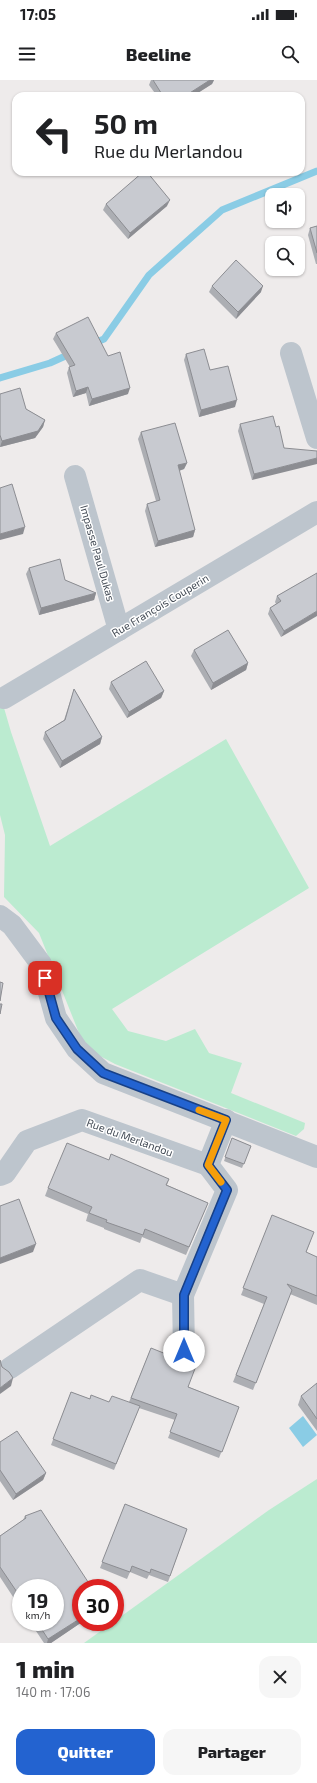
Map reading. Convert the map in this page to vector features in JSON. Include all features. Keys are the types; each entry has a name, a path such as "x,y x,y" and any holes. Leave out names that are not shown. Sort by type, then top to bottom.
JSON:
{"street":[{"path":"291,353 317,438"},
{"name":"Impasse Paul Dukas","path":"75,476 119,630"},
{"name":"Rue François Couperin","path":"4,698 317,512"},
{"path":"0,916 12,925 41,964 56,1018 77,1049 103,1073 317,1157"},
{"name":"Rue du Merlandou","path":"0,1175 5,1173 27,1141 82,1120 208,1165"},
{"path":"184,1351 184,1295 227,1190 208,1165 226,1120"},
{"path":"10,1368 140,1280 184,1295"}],"green space":[{"path":"0,694 11,732 50,846 226,739 309,888 112,1009 128,1031 166,1041 195,1029 209,1053 242,1063 231,1093 305,1123 304,1129 296,1136 115,1064 98,1055 81,1038 39,933 4,897 5,835 0,815"},
{"path":"317,1479 317,1643 84,1643 101,1631 124,1631 124,1614 269,1510"}],"water":[{"path":"303,1416 317,1435 303,1447 289,1428"}],"building":[{"path":"153,80 210,80 191,92 160,92"},
{"path":"138,176 150,176 170,200 130,233 106,204"},
{"path":"317,226 317,253 310,228"},
{"path":"236,260 263,286 238,312 212,286"},
{"path":"88,317 108,356 120,352 130,388 92,399 88,387 76,391 69,367 75,365 56,333"},
{"path":"204,349 210,370 228,366 237,400 201,410 186,354"},
{"path":"20,388 26,409 45,420 38,431 2,441 0,435 0,394"},
{"path":"273,416 276,427 279,426 284,448 317,451 317,458 254,474 240,424"},
{"path":"175,423 187,463 178,465 195,530 158,541 147,504 160,500 141,432"},
{"path":"12,484 25,527 0,534 0,488"},
{"path":"60,559 65,580 96,593 41,608 29,568"},
{"path":"317,573 317,611 284,631 270,608 281,601 277,596"},
{"path":"228,630 248,663 213,683 194,650"},
{"path":"146,661 164,691 129,712 111,682"},
{"path":"74,689 102,737 62,761 45,732 65,720"},
{"path":"0,982 3,983 0,1001"},
{"path":"232,1138 251,1146 244,1164 225,1157"},
{"path":"67,1143 109,1160 111,1154 169,1179 166,1185 208,1203 189,1247 145,1229 143,1235 106,1222 107,1220 89,1213 92,1207 48,1188"},
{"path":"19,1199 36,1244 0,1258 0,1206"},
{"path":"272,1215 314,1232 306,1252 317,1257 317,1296 287,1284 292,1290 256,1383 236,1375 267,1297 243,1288"},
{"path":"151,1348 196,1366 188,1387 239,1407 222,1452 170,1432 177,1414 131,1398"},
{"path":"0,1360 2,1367 9,1372 13,1378 0,1388"},
{"path":"317,1383 317,1419 301,1396"},
{"path":"71,1392 90,1399 91,1395 109,1402 112,1396 140,1406 116,1464 53,1439"},
{"path":"17,1431 46,1473 16,1494 0,1470 0,1442"},
{"path":"125,1504 187,1529 170,1576 151,1569 150,1573 132,1566 130,1572 102,1562"},
{"path":"41,1510 86,1579 72,1579 72,1624 64,1629 64,1579 12,1579 12,1585 0,1567 0,1536 26,1518 25,1516"},
{"path":"43,1631 61,1631 48,1639"}],"waterway":[{"path":"305,176 317,171"},
{"path":"92,344 104,339 149,275 222,210 305,176"},
{"path":"0,378 50,363 72,353"}],"slow traffic":[{"path":"199,1110 226,1120 208,1165 221,1182"}],"route":[{"path":"45,978 56,1018 77,1049 103,1073 226,1120 208,1165 227,1190 184,1295 184,1351"}]}
